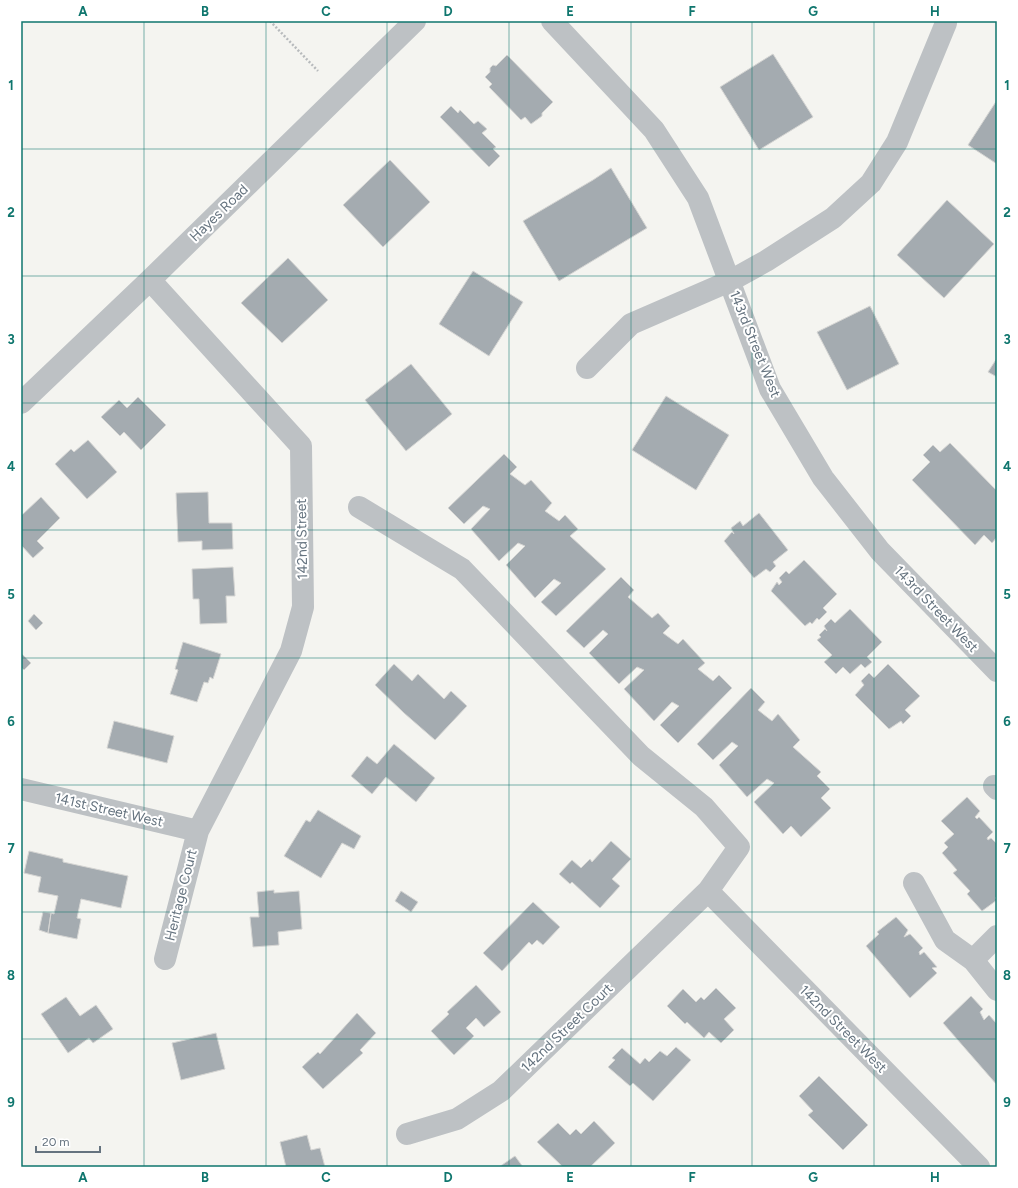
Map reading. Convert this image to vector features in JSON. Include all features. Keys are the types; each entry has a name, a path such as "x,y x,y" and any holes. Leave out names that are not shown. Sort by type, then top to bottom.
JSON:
{"street":[{"name":"Hayes Road","path":"21,403 150,280 415,21"},
{"name":"143rd Street West","path":"552,21 654,130 698,198 770,389 823,478 880,551 997,671"},
{"path":"587,368 631,324 730,281 766,261 833,218 871,184 897,142 946,23"},
{"name":"142nd Street","path":"150,280 301,446 302,606 292,651 198,831"},
{"name":"142nd Street Court","path":"359,507 462,569 642,756 704,807 739,847 708,891 502,1092 457,1119 407,1134"},
{"name":"141st Street West","path":"21,789 198,831"},
{"name":"Heritage Court","path":"165,959 198,831"},
{"path":"914,884 945,940 972,960 997,990"},
{"name":"142nd Street West","path":"708,891 979,1167"},
{"path":"972,960 997,936"}],"path":[{"path":"270,21 318,71"}],"building":[{"path":"773,54 813,117 759,150 720,87"},
{"path":"507,55 553,102 542,113 542,116 531,124 525,117 521,120 489,87 492,84 485,77 490,72 490,68 493,65 496,66"},
{"path":"997,100 997,164 968,145"},
{"path":"451,106 458,113 460,110 474,124 478,121 487,129 482,133 496,147 493,149 500,156 489,167 440,117"},
{"path":"390,160 430,202 383,247 343,205"},
{"path":"611,168 647,228 559,281 523,221"},
{"path":"947,200 994,244 944,298 897,255"},
{"path":"288,258 328,300 282,343 241,303"},
{"path":"473,271 523,302 489,356 439,324"},
{"path":"870,306 899,364 847,390 817,332"},
{"path":"997,358 997,377 988,372"},
{"path":"411,364 452,414 406,451 365,400"},
{"path":"666,396 729,435 696,490 632,450"},
{"path":"138,397 166,425 141,450 124,432 120,436 101,417 119,400 127,408"},
{"path":"88,440 117,472 87,499 55,464 71,449 74,452"},
{"path":"950,443 997,491 997,537 992,543 984,535 975,545 912,480 930,462 923,455 933,445 940,452"},
{"path":"504,454 517,467 510,474 525,485 531,480 552,503 545,511 559,521 565,515 578,529 570,536 606,569 556,616 541,602 561,583 554,579 535,598 506,565 525,546 518,543 499,561 471,529 490,509 483,506 464,524 448,508"},
{"path":"208,492 209,523 232,523 233,549 202,550 202,541 178,542 176,493"},
{"path":"41,497 60,518 37,541 44,548 33,558 21,545 21,514 22,515"},
{"path":"759,513 788,550 773,562 776,566 770,572 766,569 754,578 724,541 732,532 734,534 731,528 740,521 743,526"},
{"path":"804,560 837,594 823,608 827,612 819,620 817,618 812,624 810,622 805,626 771,591 777,582 779,585 782,582 779,578 786,571 789,574"},
{"path":"233,567 235,596 226,596 227,623 200,624 199,599 193,599 192,569"},
{"path":"621,577 634,590 628,597 652,618 658,613 670,626 663,633 678,644 683,639 705,663 698,669 713,681 719,675 732,688 678,743 660,725 679,706 672,702 654,721 624,689 644,670 637,667 619,684 589,653 608,634 603,630 584,648 566,631"},
{"path":"850,609 882,642 867,657 872,662 865,668 861,664 850,674 843,667 836,674 824,662 832,655 817,640 821,637 819,635 825,629 827,631 824,626 831,619 835,623"},
{"path":"34,614 43,623 36,630 28,621"},
{"path":"183,642 221,654 213,679 210,677 208,683 204,682 197,702 170,694 178,670 175,669"},
{"path":"21,653 31,663 24,670 21,667"},
{"path":"394,664 412,681 418,674 444,699 451,691 467,706 435,740 375,685"},
{"path":"888,664 920,696 905,710 911,716 903,724 901,721 889,729 855,695 864,685 861,681 869,673 874,678"},
{"path":"751,688 765,702 758,710 772,721 778,714 800,740 793,747 821,772 817,776 830,789 821,798 831,808 801,837 791,826 783,834 754,802 774,783 767,779 747,797 719,765 738,746 732,742 713,760 697,744"},
{"path":"114,721 174,736 167,763 107,748"},
{"path":"394,744 435,778 416,802 386,777 372,794 351,776 367,756 377,764"},
{"path":"967,797 980,811 975,817 977,819 979,817 993,832 987,838 988,840 991,838 997,844 997,896 995,898 997,900 982,911 967,894 970,891 953,873 957,870 942,853 948,847 944,843 954,834 941,821"},
{"path":"318,810 361,836 354,849 342,843 321,878 284,856 306,820 310,822"},
{"path":"611,841 631,859 612,879 620,886 600,908 572,882 570,884 559,874 572,860 581,868 590,859 592,862"},
{"path":"29,851 63,859 63,862 128,876 121,908 81,899 77,918 81,919 77,939 48,933 51,913 54,914 58,896 38,892 41,877 24,873"},
{"path":"274,890 274,893 299,891 302,929 278,932 279,945 253,947 250,917 259,917 257,892"},
{"path":"401,891 418,902 411,912 395,901"},
{"path":"533,902 560,927 543,945 537,940 532,945 529,942 502,971 483,953"},
{"path":"43,912 51,913 48,933 39,930"},
{"path":"896,917 908,930 904,937 910,934 923,948 919,952 920,955 924,952 937,967 932,968 937,973 910,998 866,946 879,934 877,932"},
{"path":"476,985 501,1012 484,1027 476,1018 466,1028 474,1036 454,1055 431,1031 449,1014 447,1012"},
{"path":"716,988 736,1008 724,1019 734,1030 721,1043 709,1032 704,1038 687,1022 685,1024 667,1006 683,989 696,1002 701,997 704,1000"},
{"path":"971,996 983,1009 980,1012 984,1020 989,1015 997,1024 997,1085 943,1023"},
{"path":"66,997 80,1016 96,1005 113,1029 93,1043 89,1038 68,1053 41,1014"},
{"path":"357,1013 376,1033 360,1050 363,1053 323,1089 302,1067 318,1052 320,1054"},
{"path":"216,1033 225,1069 181,1080 172,1043"},
{"path":"676,1047 691,1060 653,1101 633,1083 630,1086 608,1067 615,1060 612,1058 622,1048 640,1064 645,1058 649,1062 660,1051 667,1056"},
{"path":"819,1076 868,1125 843,1150 808,1115 813,1111 799,1096"},
{"path":"594,1121 615,1143 590,1167 563,1167 537,1142 558,1123 570,1135 576,1129 581,1134"},
{"path":"307,1135 311,1150 320,1148 325,1167 286,1167 280,1142"},
{"path":"515,1156 523,1167 499,1167"}]}
